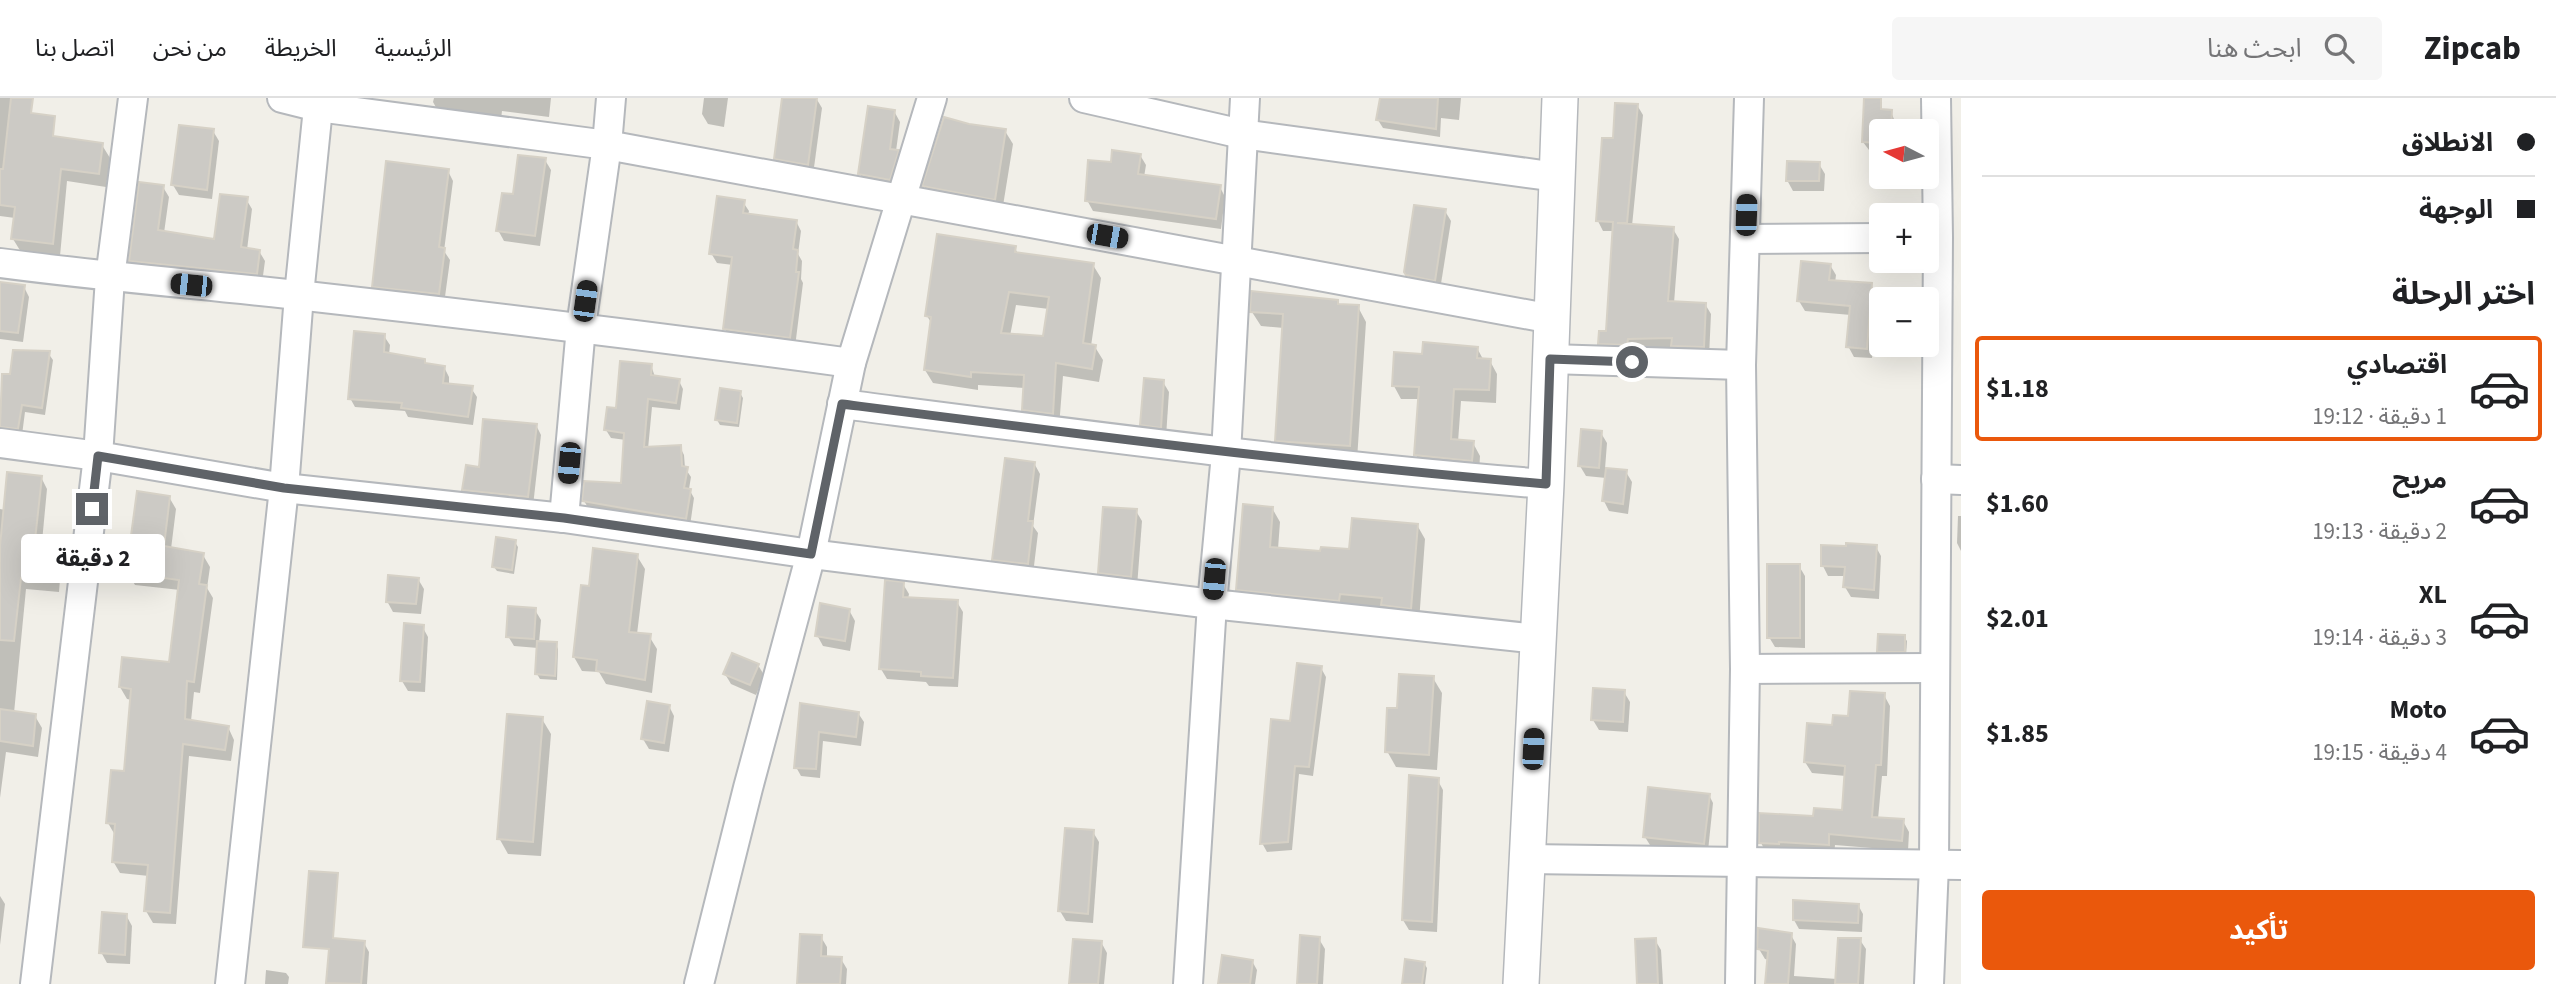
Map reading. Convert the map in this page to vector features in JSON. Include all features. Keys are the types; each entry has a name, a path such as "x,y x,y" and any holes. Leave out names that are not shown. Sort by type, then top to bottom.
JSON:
{"street":[{"path":"35,984 98,456 110,278 133,98"},
{"path":"282,98 607,145 1552,319"},
{"path":"564,518 581,327 607,145 611,98"},
{"path":"699,984 811,554 851,363 932,98"},
{"path":"1084,98 1242,134 1557,177"},
{"path":"1188,984 1212,604 1226,453 1245,98"},
{"path":"1521,984 1546,484 1560,98"},
{"path":"1740,984 1745,669 1741,365 1749,98"},
{"path":"1933,203 1936,98"},
{"path":"230,984 284,488 299,295 319,102"},
{"path":"1745,239 1869,238"},
{"path":"0,263 110,278 299,295 581,327 851,363"},
{"path":"1928,984 1947,865 1934,668 1948,480 1934,273"},
{"path":"1550,359 1741,365"},
{"path":"842,404 1226,453 1546,484"},
{"path":"0,443 98,456 284,488 564,518 811,554 1212,604 1538,639"},
{"path":"1745,669 1934,668"},
{"path":"1527,859 1947,865"}],"building":[{"path":"11,98 33,98 31,113 55,116 53,136 103,143 99,174 61,169 53,244 11,239 15,207 0,205 0,169 3,169"},
{"path":"782,98 817,98 808,165 774,159"},
{"path":"1380,98 1438,98 1436,129 1376,120"},
{"path":"1864,98 1881,98 1881,109 1892,110 1892,119 1869,119 1869,142 1862,142"},
{"path":"1615,103 1638,104 1627,223 1617,223 1674,227 1668,301 1706,303 1704,347 1671,346 1672,338 1628,339 1627,345 1598,344 1599,331 1606,331 1613,222 1596,221 1602,138 1613,138"},
{"path":"868,106 895,110 890,149 899,150 890,180 858,174"},
{"path":"944,117 969,124 1006,129 995,200 922,186"},
{"path":"179,125 214,129 207,190 171,185"},
{"path":"1112,150 1141,154 1138,174 1221,185 1216,219 1085,201 1088,160 1111,162"},
{"path":"518,155 546,158 535,236 496,231 502,193 513,194"},
{"path":"386,161 449,169 439,247 445,248 439,294 372,287"},
{"path":"1787,161 1820,162 1819,181 1786,181"},
{"path":"139,182 164,185 158,230 214,239 220,194 248,197 241,247 260,250 257,274 129,261"},
{"path":"717,196 745,200 743,213 797,220 793,249 798,250 796,272 799,272 790,338 723,329 732,257 709,254"},
{"path":"1414,205 1446,209 1435,281 1406,275 1404,272"},
{"path":"937,234 1016,246 1015,252 1094,263 1083,343 1096,345 1092,369 1056,363 1053,414 1022,410 1024,375 971,372 971,377 924,370 931,317 925,316","holes":["1009,292 1049,297 1043,336 1001,333"]},
{"path":"1801,261 1831,264 1829,280 1872,283 1872,287 1869,287 1867,349 1846,347 1850,306 1797,301"},
{"path":"0,282 25,285 18,333 0,331"},
{"path":"1251,291 1338,300 1338,304 1359,305 1350,446 1275,441 1283,314 1250,312"},
{"path":"354,331 385,334 384,352 425,359 425,363 445,366 443,383 473,386 468,417 401,408 402,403 348,399"},
{"path":"1423,342 1478,347 1477,358 1491,359 1489,390 1454,389 1451,439 1474,441 1472,461 1414,455 1419,387 1392,386 1394,352 1422,354"},
{"path":"13,350 50,351 42,408 22,405 18,429 0,427 2,374 10,374"},
{"path":"620,361 652,364 651,375 680,379 676,403 648,399 644,447 681,445 682,466 688,467 684,488 691,489 686,519 582,501 584,481 621,483 624,433 604,430 607,407 616,408"},
{"path":"1144,378 1164,380 1161,428 1140,425"},
{"path":"720,388 741,391 737,423 715,420"},
{"path":"483,419 537,424 528,497 462,490 466,465 479,467"},
{"path":"1581,429 1602,431 1599,468 1578,466"},
{"path":"1005,458 1035,462 1028,521 1033,521 1028,564 992,560"},
{"path":"1606,468 1627,470 1623,504 1602,501"},
{"path":"7,472 42,476 35,540 56,541 53,581 21,578 14,641 0,640 0,546"},
{"path":"137,491 170,496 164,546 204,553 199,584 207,585 194,682 187,681 185,719 229,726 225,750 183,744 170,913 144,911 148,865 112,862 115,824 106,823 111,770 124,771 131,689 119,687 122,657 169,662 179,580 126,573"},
{"path":"1243,504 1273,507 1270,547 1320,551 1321,547 1349,549 1352,518 1418,524 1411,609 1381,605 1382,598 1340,594 1339,601 1236,590"},
{"path":"1103,507 1137,509 1131,577 1098,573"},
{"path":"496,537 516,540 512,570 492,567"},
{"path":"1846,543 1877,545 1874,590 1843,587 1845,567 1821,566 1821,545 1846,546"},
{"path":"593,548 638,554 629,632 651,634 645,680 596,671 597,660 573,657 581,585 589,586"},
{"path":"1767,564 1800,564 1800,638 1767,638"},
{"path":"388,575 419,578 416,604 386,602"},
{"path":"885,580 904,582 903,597 958,600 953,678 879,669"},
{"path":"820,603 850,609 845,641 815,636"},
{"path":"508,606 536,608 534,639 506,637"},
{"path":"404,623 424,625 420,682 400,681"},
{"path":"1878,634 1905,635 1905,652 1877,652"},
{"path":"537,641 557,642 555,676 535,674"},
{"path":"732,653 759,664 750,685 723,674"},
{"path":"1297,663 1322,666 1309,767 1295,766 1288,842 1260,844 1271,719 1290,721"},
{"path":"1399,674 1434,676 1429,755 1385,752 1387,708 1397,708"},
{"path":"1593,688 1625,690 1623,722 1591,720"},
{"path":"1850,691 1885,693 1881,765 1876,765 1872,817 1904,819 1902,841 1829,834 1829,845 1759,843 1759,813 1813,816 1814,808 1842,810 1845,766 1804,762 1807,723 1832,725 1833,715 1848,716"},
{"path":"647,701 670,705 664,743 641,739"},
{"path":"800,703 859,712 856,737 819,732 816,769 794,768"},
{"path":"0,709 36,714 33,746 0,741"},
{"path":"507,714 543,717 533,842 497,839"},
{"path":"1409,775 1439,778 1432,922 1402,920"},
{"path":"1648,787 1710,794 1704,844 1643,837"},
{"path":"1065,828 1094,830 1088,914 1058,911"},
{"path":"309,871 338,873 333,938 365,941 361,984 326,983 329,949 303,947"},
{"path":"1793,900 1859,904 1858,923 1793,920"},
{"path":"102,912 127,914 125,955 99,953"},
{"path":"1758,928 1792,933 1788,984 1765,984 1768,951 1757,949"},
{"path":"800,934 822,935 821,956 842,957 840,984 797,984"},
{"path":"1300,935 1320,937 1317,984 1297,984"},
{"path":"1656,938 1658,984 1637,984 1635,939"},
{"path":"1838,938 1861,938 1858,984 1835,984"},
{"path":"1073,939 1102,941 1098,984 1069,984"},
{"path":"1222,955 1253,960 1250,984 1218,984"},
{"path":"1405,959 1425,962 1422,984 1402,984"}],"route":[{"path":"92,509 98,456 284,488 564,518 811,554 842,404 1226,453 1546,484 1550,359 1632,362"}]}
